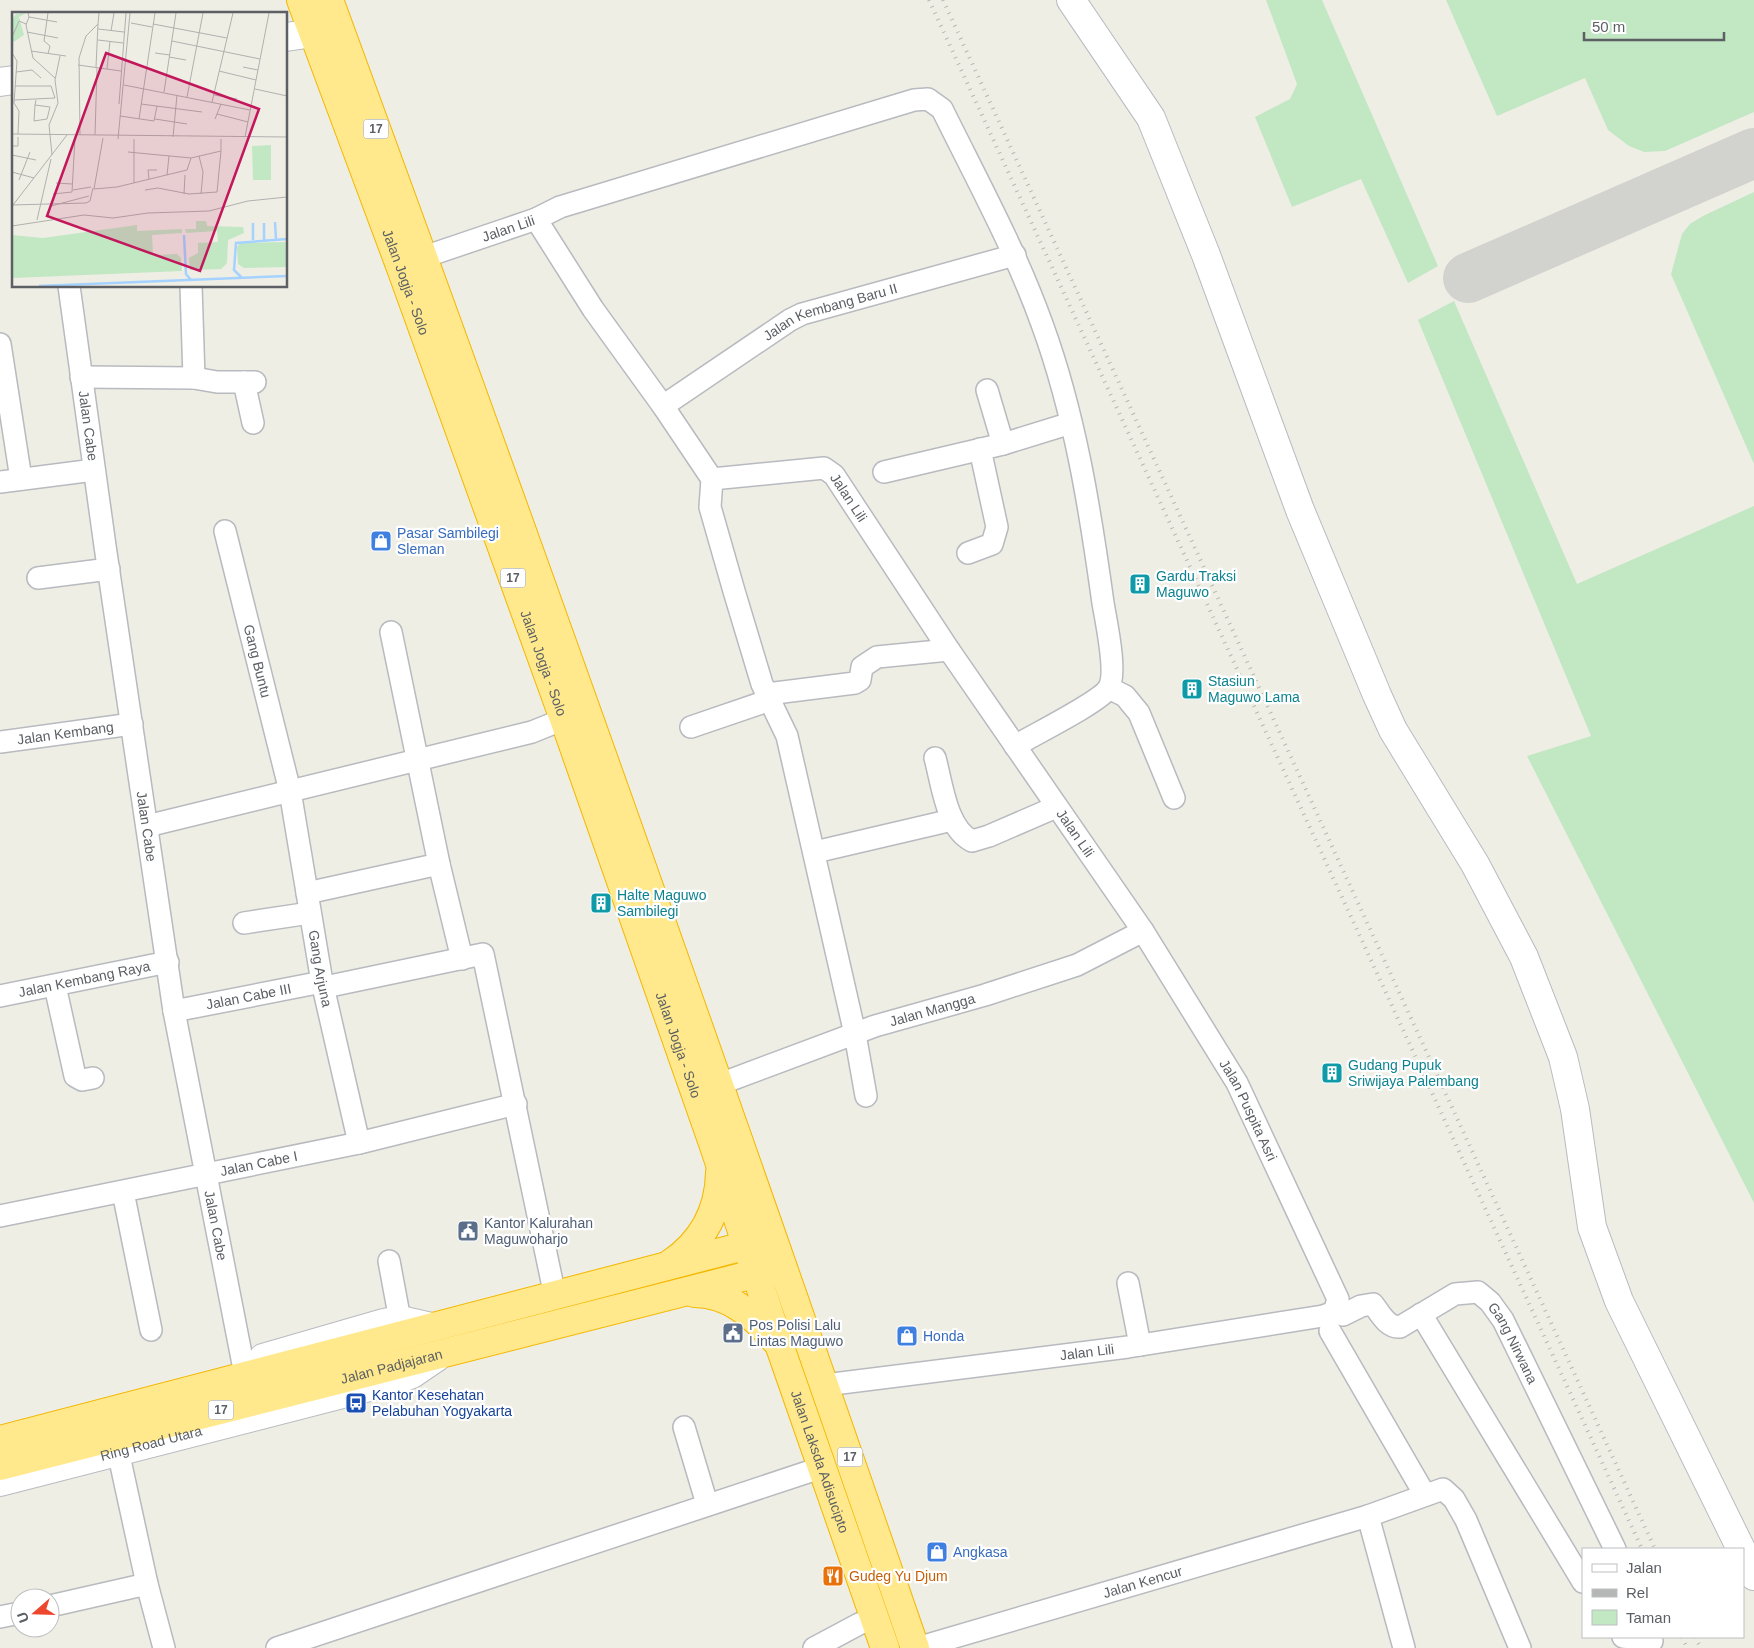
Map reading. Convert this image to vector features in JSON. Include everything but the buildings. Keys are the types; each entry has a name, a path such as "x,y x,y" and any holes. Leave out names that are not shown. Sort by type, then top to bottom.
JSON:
{"highway":[{"name":"Jalan Jogja - Solo","path":"301,0 402,271 564,719 719,1159 756,1274"},
{"name":"Jalan Jogja - Solo","path":"328,0 424,257 720,1084 783,1267"},
{"path":"664,1268 693,1245 706,1228 714,1211 718,1194 719,1159"},
{"name":"Jalan Padjajaran","path":"0,1440 773,1238"},
{"name":"Jalan Padjajaran","path":"0,1466 783,1267"},
{"name":"Jalan Laksda Adisucipto","path":"783,1267 916,1648"},
{"name":"Jalan Laksda Adisucipto","path":"756,1274 885,1648"},
{"path":"682,1293 702,1293 720,1297 736,1304 752,1315 780,1347"},
{"path":"474,1317 481,1344"}],"street":[{"path":"1071,0 1151,118 1206,255 1300,510 1377,695 1393,730 1475,864 1524,957 1563,1057 1576,1109 1592,1227 1604,1263 1619,1301 1741,1548"},
{"path":"288,37 313,33"},
{"path":"536,218 560,207 914,100 928,99 942,109 1015,255 1059,374 1091,518 1111,658 1109,688 1094,700 1015,746"},
{"name":"Jalan Lili","path":"424,257 536,218 593,309 663,406 712,479 824,468 834,475 949,650 1143,930"},
{"name":"Jalan Kembang Baru II","path":"663,406 790,320 802,314 1015,255"},
{"name":"Jalan Cabe","path":"69,288 94,470 174,1011 243,1364"},
{"path":"191,288 194,378"},
{"path":"0,344 21,479"},
{"path":"81,377 194,378 217,382 250,382 253,423"},
{"path":"987,390 1003,444"},
{"path":"884,472 1003,444 1071,423"},
{"path":"968,552 992,544 997,527 980,449"},
{"path":"0,482 94,470"},
{"path":"712,479 710,507 756,665 768,697 787,736 816,852 856,1034 866,1096"},
{"name":"Gang Buntu","path":"225,530 290,791"},
{"path":"38,578 109,569"},
{"path":"390,632 439,864 462,958"},
{"path":"691,727 768,697 855,683 860,680 862,667 877,657 949,650"},
{"path":"1109,688 1125,696 1139,713 1174,798"},
{"path":"147,826 532,732 564,719"},
{"name":"Jalan Kembang","path":"0,742 132,724"},
{"path":"935,758 952,820 965,838 972,841 990,836 1056,807"},
{"name":"Gang Arjuna","path":"290,791 323,985 360,1143"},
{"path":"816,852 952,820"},
{"path":"244,923 439,864"},
{"name":"Jalan Mangga","path":"720,1084 856,1034 1077,965 1143,930"},
{"name":"Jalan Puspita Asri","path":"1143,930 1237,1083 1334,1314 1425,1495"},
{"name":"Jalan Cabe III","path":"174,1011 483,954 516,1104"},
{"name":"Jalan Kembang Raya","path":"0,996 168,962"},
{"path":"55,986 75,1076 82,1080 92,1078"},
{"path":"516,1104 555,1296"},
{"name":"Jalan Cabe I","path":"0,1216 360,1143 516,1104"},
{"path":"123,1192 151,1330"},
{"path":"389,1261 400,1320"},
{"path":"1128,1283 1140,1345"},
{"name":"Gang Nirwana","path":"1334,1314 1343,1315 1361,1306 1373,1304 1390,1326 1395,1327 1422,1314 1455,1294 1478,1292 1490,1302 1503,1320 1615,1548"},
{"name":"Jalan Lili","path":"825,1385 1140,1345 1334,1314"},
{"path":"1422,1314 1582,1580"},
{"path":"0,1426 243,1364 400,1320 431,1327"},
{"name":"Ring Road Utara","path":"0,1482 398,1380 412,1374 442,1354"},
{"path":"684,1427 706,1504"},
{"path":"118,1451 147,1584 164,1648"},
{"path":"277,1648 706,1504 823,1467"},
{"name":"Jalan Kencur","path":"916,1648 1368,1516 1443,1489 1454,1499 1466,1520 1520,1648"},
{"path":"1368,1516 1404,1648"},
{"path":"1744,1555 1754,1576"},
{"path":"60,1604 147,1584"},
{"path":"814,1648 859,1624 875,1618"},
{"path":"1629,1638 1652,1642"}],"green space":[{"path":"1266,0 1322,0 1438,266 1408,283 1361,179 1292,207 1255,117 1290,99 1297,84"},
{"path":"1446,0 1754,0 1754,112 1665,151 1644,152 1629,146 1608,130 1585,78 1497,116"},
{"path":"1754,192 1754,464 1671,274 1682,234 1690,224"},
{"path":"1454,301 1577,584 1754,506 1754,1203 1527,756 1591,736 1418,320"}],"taxiway":[{"path":"1468,278 1754,153"}],"railway":[{"path":"929,0 1642,1548"},
{"path":"943,0 1655,1548"},
{"path":"1682,1638 1687,1648"},
{"path":"1696,1638 1701,1648"}],"place":[{"name":"Pasar Sambilegi Sleman","path":"381,541"},
{"name":"Gardu Traksi Maguwo","path":"1140,584"},
{"name":"Stasiun Maguwo Lama","path":"1192,689"},
{"name":"Halte Maguwo Sambilegi","path":"601,903"},
{"name":"Gudang Pupuk Sriwijaya Palembang","path":"1332,1073"},
{"name":"Kantor Kalurahan Maguwoharjo","path":"468,1231"},
{"name":"Pos Polisi Lalu Lintas Maguwo","path":"733,1333"},
{"name":"Honda","path":"907,1336"},
{"name":"Kantor Kesehatan Pelabuhan Yogyakarta","path":"356,1403"},
{"name":"Angkasa","path":"937,1552"},
{"name":"Gudeg Yu Djum","path":"833,1576"}]}
